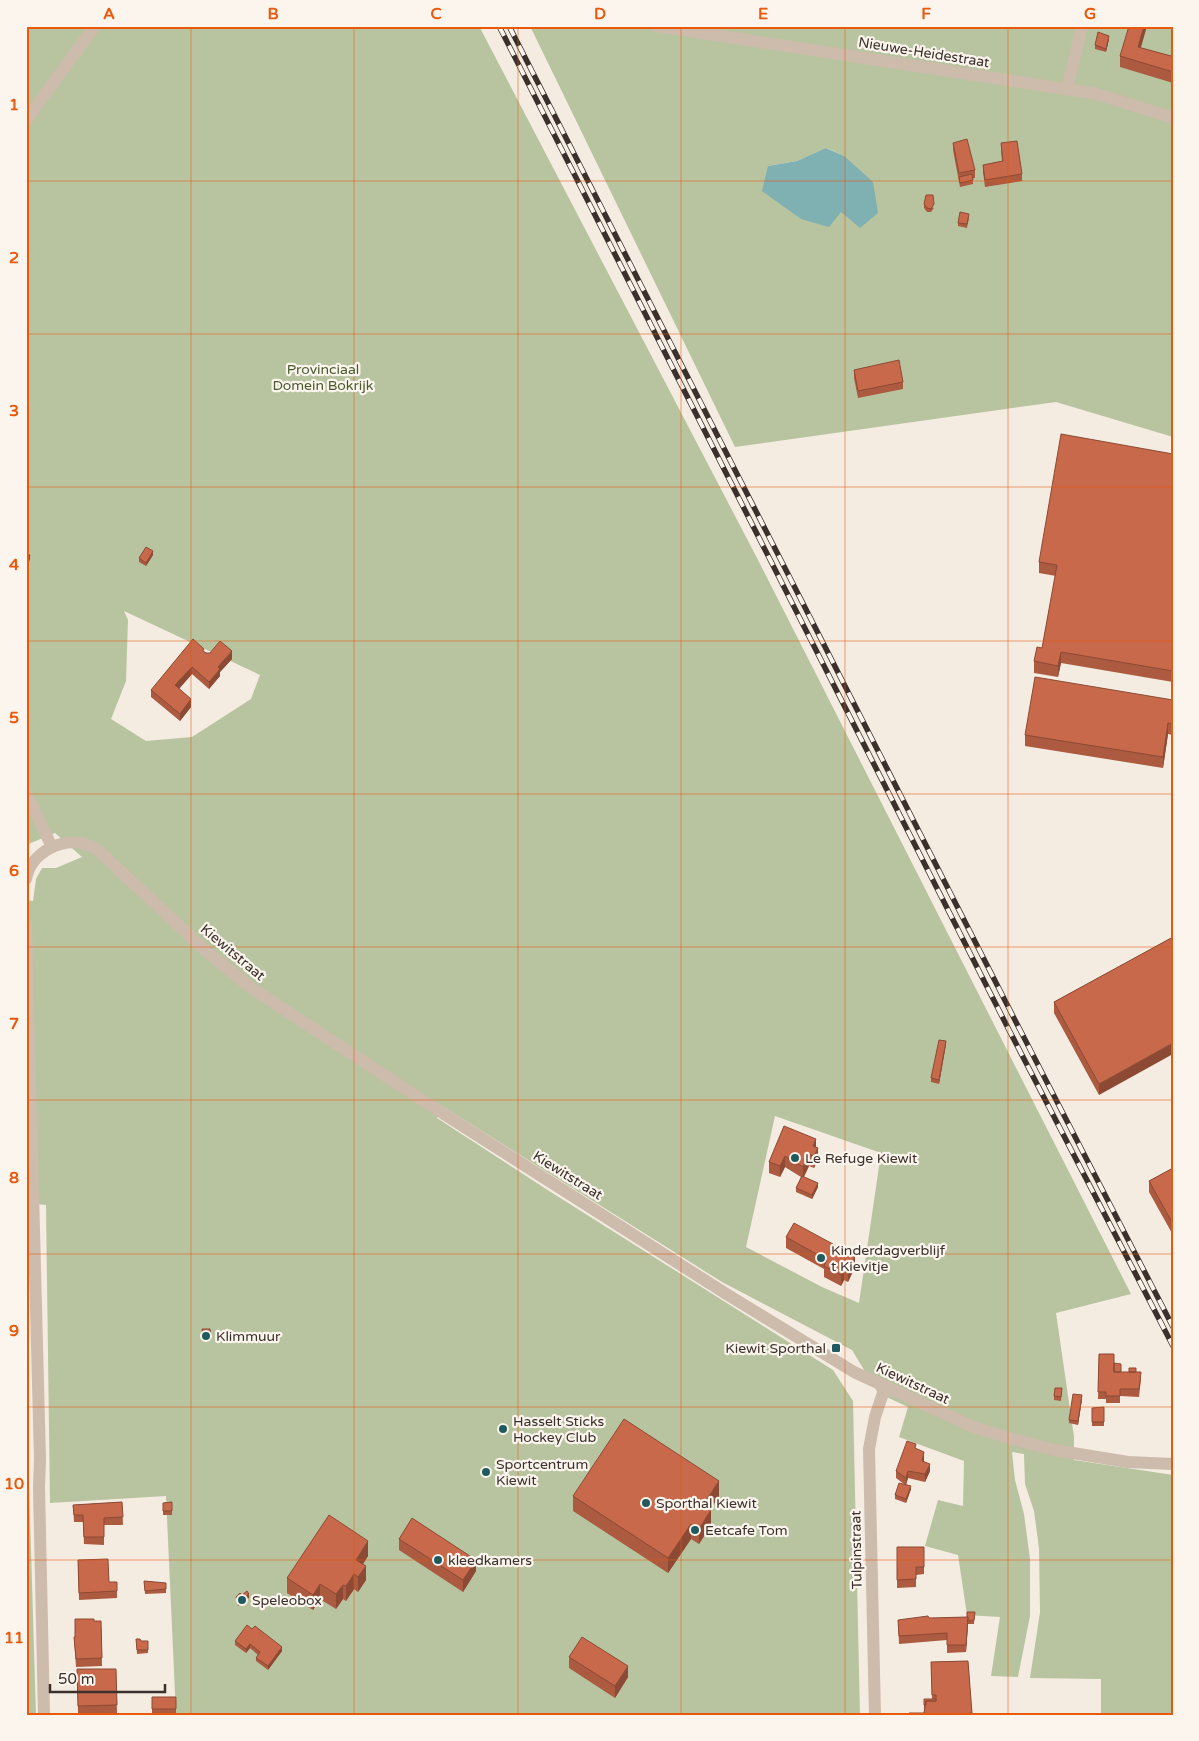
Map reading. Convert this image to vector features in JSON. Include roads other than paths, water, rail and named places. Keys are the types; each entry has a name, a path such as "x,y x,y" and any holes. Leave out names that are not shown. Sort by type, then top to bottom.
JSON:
{"street":[{"path":"26,120 95,26"},
{"name":"Nieuwe-Heidestraat","path":"657,26 1097,94 1173,118"},
{"path":"1067,89 1082,26"},
{"path":"26,793 52,847 37,857 28,869 26,879"},
{"name":"Kiewitstraat","path":"52,847 71,842 88,845 99,851 205,950 250,987 425,1102 728,1295 854,1372 885,1388 971,1426 1036,1445 1054,1450 1128,1462 1173,1464"},
{"path":"26,925 40,1459 44,1715"},
{"name":"Tulpinstraat","path":"875,1715 869,1449 875,1417 885,1388"}],"water":[{"path":"826,148 844,156 873,182 878,213 860,228 841,212 829,227 801,219 762,191 768,166 797,161"}],"railway":[{"path":"499,26 1009,1030 1173,1346"},
{"path":"509,26 1173,1327"}],"place":[{"name":"Le Refuge Kiewit","path":"795,1158"},
{"name":"Kinderdagverblijf t Kievitje","path":"821,1258"},
{"name":"Klimmuur","path":"206,1336"},
{"name":"Kiewit Sporthal","path":"836,1348"},
{"name":"Hasselt Sticks Hockey Club","path":"503,1429"},
{"name":"Sportcentrum Kiewit","path":"486,1472"},
{"name":"Sporthal Kiewit","path":"646,1503"},
{"name":"Eetcafe Tom","path":"695,1530"},
{"name":"kleedkamers","path":"438,1560"},
{"name":"Speleobox","path":"242,1600"}],"park label":[{"name":"Provinciaal Domein Bokrijk","path":"323,378"}]}
